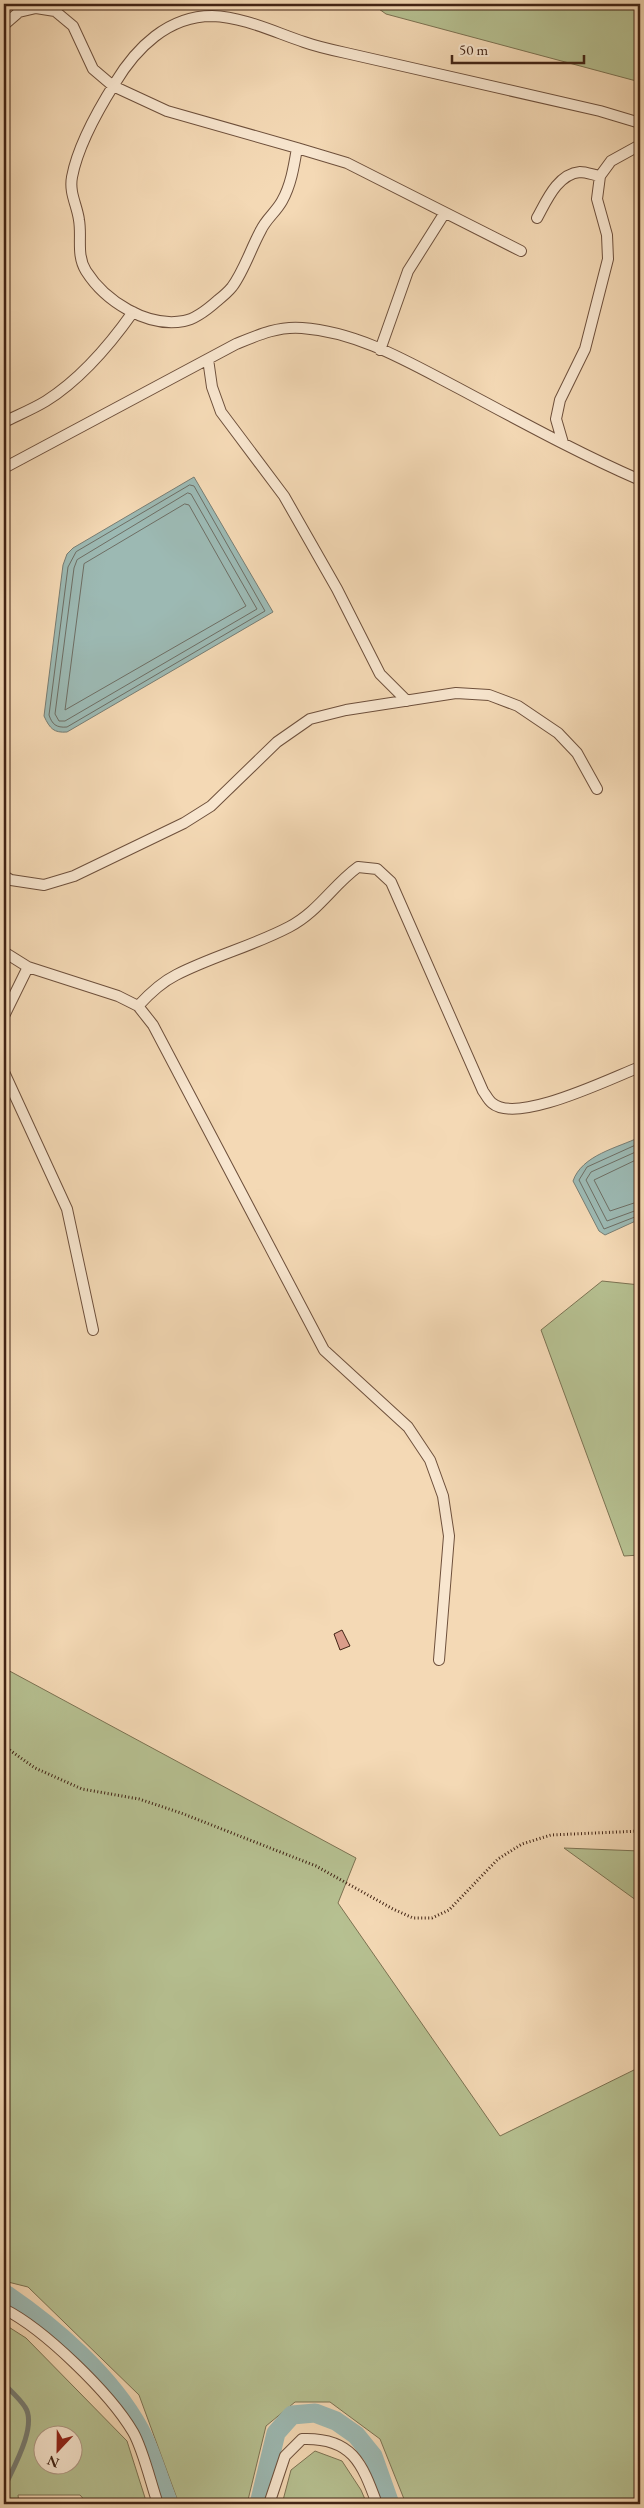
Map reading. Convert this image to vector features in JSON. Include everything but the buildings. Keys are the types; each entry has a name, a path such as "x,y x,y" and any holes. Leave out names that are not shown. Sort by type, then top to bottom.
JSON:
{"lane":[{"path":"4,25 19,12 36,8 55,12 73,26 93,69 113,86 166,111 347,163 444,214 521,251"},
{"path":"298,148 290,182 282,202 265,221 232,288 207,311 184,321 157,321 133,312 105,294 84,269 78,244 80,220 72,197 72,178 80,151 113,86 126,65 150,39 174,23 212,16 253,24 346,54 600,111 640,124"},
{"path":"563,443 556,420 560,400 585,349 608,259 606,235 597,199 600,176 611,161 640,145"},
{"path":"537,218 555,186 567,177 579,172 600,176"},
{"path":"380,350 408,271 444,214"},
{"path":"4,422 46,401 76,378 113,341 133,312"},
{"path":"4,468 208,359 268,330 301,328 344,335 380,350 640,480"},
{"path":"208,359 212,387 221,412 284,496 337,589 380,674 407,701"},
{"path":"4,876 12,880 44,885 74,876 184,823 211,806 277,742 310,719 346,710 456,693 489,695 518,706 558,733 577,753 597,790"},
{"path":"138,1006 153,990 176,975 252,945 291,926 322,904 346,876 358,867 377,870 391,882 483,1091 493,1104 513,1110 537,1107 640,1067"},
{"path":"4,952 28,967 118,996 138,1006 153,1025 324,1350 408,1427 430,1460 442,1496 449,1536 439,1660"},
{"path":"4,1016 28,967"},
{"path":"4,1072 67,1209 93,1330"},
{"path":"4,2309 19,2316 53,2343 111,2403 134,2433 158,2504"},
{"path":"270,2504 285,2456 302,2439 324,2438 344,2447 360,2463 377,2504"}],"path":[{"path":"4,1746 35,1768 82,1789 140,1800 181,1813 316,1866 393,1910 413,1918 432,1918 449,1910 498,1860 522,1844 551,1835 640,1831"}],"green space":[{"path":"372,4 640,4 640,82 386,14"},
{"path":"602,1281 640,1285 640,1555 624,1556 541,1330"},
{"path":"4,1668 356,1858 338,1903 500,2136 640,2067 640,2504 406,2504 380,2439 330,2402 295,2402 266,2426 247,2504 179,2504 139,2395 28,2287 4,2281"},
{"path":"564,1848 640,1851 640,1903"},
{"path":"4,2324 26,2338 127,2441 147,2504 88,2504 80,2495 18,2495 19,2504 4,2504"},
{"path":"315,2451 342,2461 361,2490 367,2504 282,2504 291,2470"}],"water":[{"path":"194,477 273,612 67,732 56,731 50,727 44,716 63,565 67,554 73,548"},
{"path":"640,1137 640,1219 605,1235 599,1231 573,1181 584,1165 601,1153"}],"waterway":[{"path":"4,2293 61,2337 80,2354 114,2391 140,2430 169,2504"},
{"path":"4,2384 25,2407 28,2415 26,2436 18,2459 4,2488"},
{"path":"259,2504 276,2433 292,2415 315,2413 336,2421 356,2435 373,2456 390,2504"}]}
